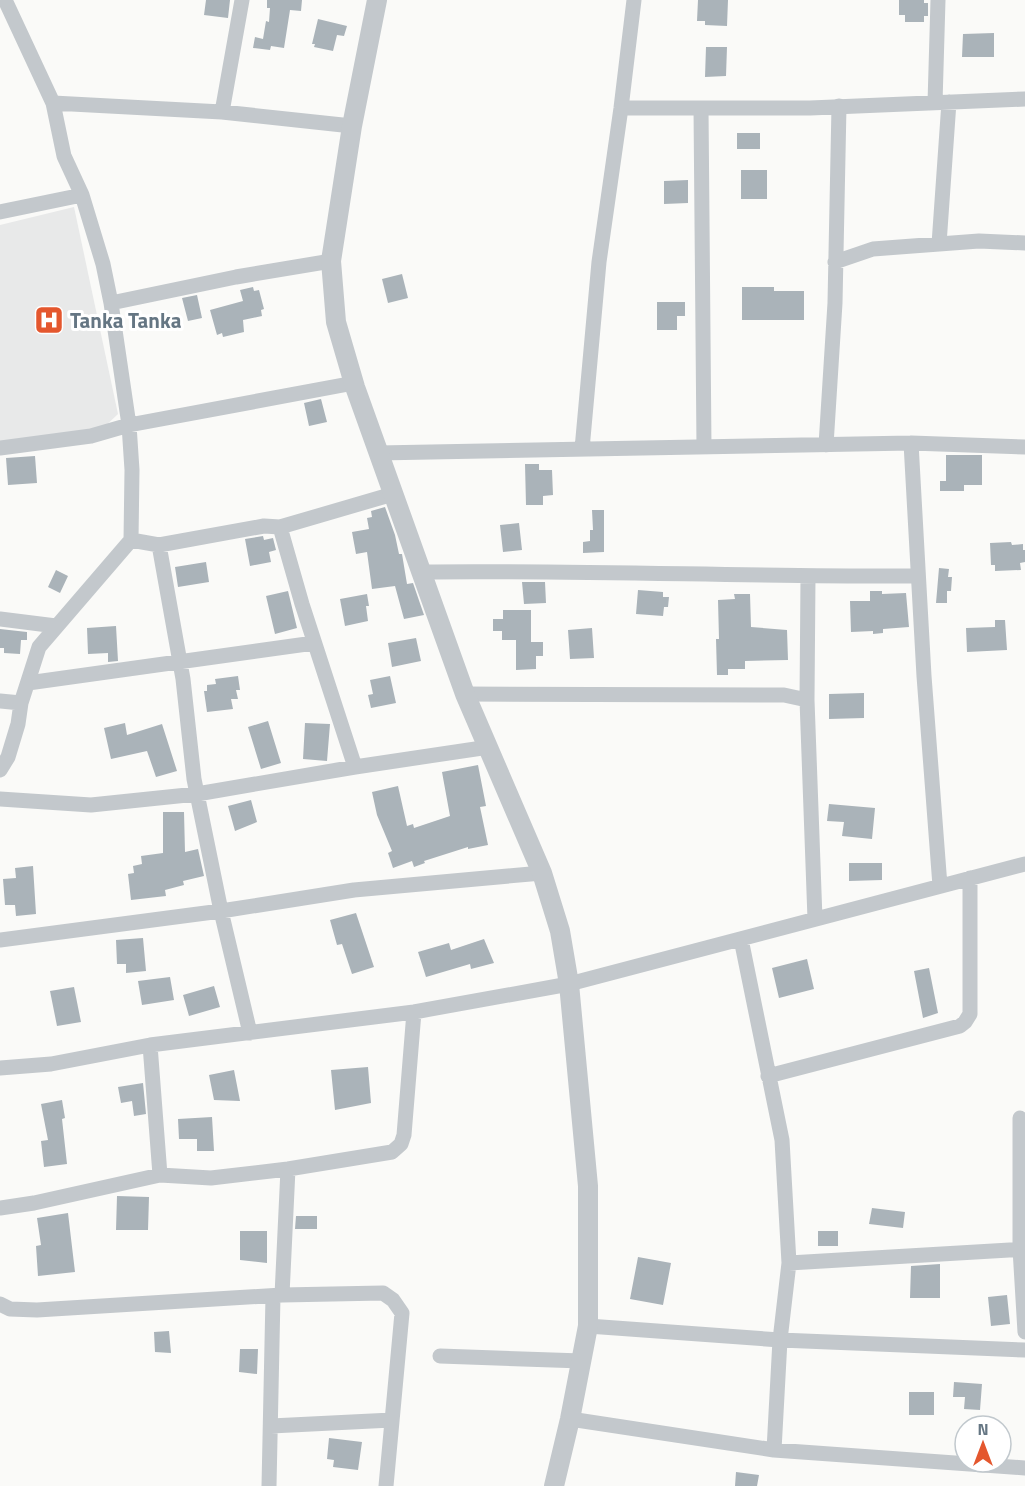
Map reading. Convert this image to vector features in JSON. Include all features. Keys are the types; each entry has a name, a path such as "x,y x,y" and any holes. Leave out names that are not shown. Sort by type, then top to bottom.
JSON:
{"street":[{"path":"0,770 8,757 18,724 21,703 39,647 131,540 132,470 129,425 103,264 82,195 64,156 53,103 5,0"},
{"path":"222,112 242,0"},
{"path":"377,0 352,126 331,261 336,322 378,453 465,694 542,873 560,931 569,984 588,1186 588,1326 554,1486"},
{"path":"582,449 599,262 634,0"},
{"path":"938,0 942,103 939,244"},
{"path":"621,108 839,106 1025,99"},
{"path":"53,103 222,112 352,126"},
{"path":"825,445 835,303 839,106"},
{"path":"700,108 704,447"},
{"path":"0,212 82,195"},
{"path":"835,262 873,249 979,241 1025,243"},
{"path":"111,303 236,277 331,261"},
{"path":"0,448 91,436 129,425 354,383"},
{"path":"378,453 911,443 1025,447"},
{"path":"911,443 940,886"},
{"path":"131,540 159,545 264,526 280,527 393,494"},
{"path":"280,527 314,643 355,767"},
{"path":"159,545 179,661 197,794 221,911 250,1033"},
{"path":"421,572 545,570 808,577 918,576"},
{"path":"808,577 807,700 815,919"},
{"path":"0,619 56,626"},
{"path":"28,683 314,643"},
{"path":"465,694 784,695 807,700"},
{"path":"0,701 21,703"},
{"path":"0,799 91,805 197,794 489,747"},
{"path":"0,1068 51,1064 150,1045 414,1012 569,984 1025,864"},
{"path":"0,940 221,911 354,890 542,873"},
{"path":"768,1076 960,1026 965,1022 970,1014 970,878"},
{"path":"741,939 783,1140 789,1263 780,1340 774,1450"},
{"path":"0,1208 34,1203 160,1175 210,1178 288,1169 392,1152 401,1144 404,1135 414,1012"},
{"path":"150,1045 160,1175"},
{"path":"1020,1118 1025,1332"},
{"path":"269,1486 278,1296 288,1169"},
{"path":"789,1263 1023,1249"},
{"path":"0,1304 10,1309 37,1310 278,1296 383,1293 393,1300 402,1314 386,1486"},
{"path":"588,1326 780,1340 1025,1350"},
{"path":"440,1356 582,1360"},
{"path":"570,1419 774,1450 1025,1468"},
{"path":"271,1426 392,1420"}],"shaded area":[{"name":"Tanka Tanka","path":"74,207 118,414 101,430 0,443 0,225"}],"building":[{"path":"206,0 230,0 228,18 204,15"},
{"path":"267,0 302,0 301,11 290,10 284,48 271,46 270,50 253,48 255,37 263,39 266,21 269,22 270,8 267,8"},
{"path":"698,0 728,0 727,26 705,25 705,21 697,21"},
{"path":"899,0 924,0 924,3 928,3 928,16 924,16 924,22 905,22 905,15 899,15"},
{"path":"318,19 347,26 344,36 337,35 333,51 314,47 315,44 312,44"},
{"path":"994,33 994,57 962,57 963,34"},
{"path":"706,47 727,47 726,76 705,77"},
{"path":"737,133 760,133 760,149 737,149"},
{"path":"741,170 767,170 767,199 741,199"},
{"path":"688,180 688,203 664,204 664,181"},
{"path":"402,274 408,298 388,303 382,279"},
{"path":"253,287 254,291 259,290 264,309 261,310 262,316 243,320 244,332 223,337 222,333 217,335 210,310 243,301 240,290"},
{"path":"742,287 774,287 774,291 804,291 804,320 742,320"},
{"path":"197,295 202,318 188,321 182,298"},
{"path":"657,302 685,302 685,316 677,316 677,330 657,330"},
{"path":"321,399 327,422 309,426 304,403"},
{"path":"946,455 982,455 982,485 964,485 964,491 940,491 940,481 946,481"},
{"path":"35,456 37,483 8,485 6,458"},
{"path":"525,464 539,464 539,470 552,470 553,495 543,496 543,505 526,505"},
{"path":"385,507 399,554 402,554 407,584 413,583 424,615 404,619 395,586 372,589 367,552 356,554 352,532 369,529 367,518 372,517 371,511"},
{"path":"592,510 604,510 604,552 583,553 583,542 590,541 590,530 593,530"},
{"path":"519,523 522,550 503,552 500,525"},
{"path":"263,536 264,540 273,538 276,550 269,552 271,562 250,566 245,539"},
{"path":"1011,542 1012,545 1023,544 1025,562 1020,563 1021,570 995,571 995,565 991,565 990,543"},
{"path":"206,562 209,582 178,587 175,567"},
{"path":"939,568 949,569 948,577 952,577 951,591 947,591 947,603 936,603"},
{"path":"56,570 68,576 60,593 48,587"},
{"path":"522,582 545,582 546,603 524,604"},
{"path":"638,590 663,592 663,597 669,597 668,607 664,607 663,616 636,614"},
{"path":"288,591 297,628 275,634 266,596"},
{"path":"870,591 882,591 882,594 906,593 909,627 883,629 883,633 873,634 873,631 851,632 850,601 870,601"},
{"path":"367,594 368,621 345,626 340,599"},
{"path":"734,594 750,594 751,627 787,630 788,660 745,661 745,669 728,669 728,675 717,675 718,600 735,599"},
{"path":"503,610 531,610 531,642 543,642 543,656 536,656 536,669 516,670 516,640 502,640 502,631 493,631 493,619 503,619"},
{"path":"995,620 1005,620 1007,650 967,652 966,628 995,627"},
{"path":"116,626 118,661 108,662 108,653 88,654 87,628"},
{"path":"592,628 594,658 570,659 568,630"},
{"path":"0,629 27,632 27,640 21,640 20,654 4,653 4,648 0,648"},
{"path":"416,638 421,661 392,667 388,643"},
{"path":"238,676 240,690 236,690 238,699 231,699 233,709 207,712 204,691 207,691 207,685 216,684 215,679"},
{"path":"390,676 396,703 371,708 368,695 373,694 370,680"},
{"path":"864,693 864,718 829,719 829,694"},
{"path":"268,721 281,763 261,769 248,727"},
{"path":"125,723 127,735 162,724 177,771 156,777 147,751 111,759 104,728"},
{"path":"305,723 330,724 327,761 303,759"},
{"path":"478,765 486,806 480,807 488,845 468,849 468,847 424,861 425,863 414,867 412,861 393,868 388,853 392,851 377,815 372,792 398,786 407,826 413,824 414,828 450,816 442,772"},
{"path":"251,800 257,822 235,831 228,806"},
{"path":"829,804 875,808 872,839 842,836 844,822 827,821"},
{"path":"163,812 184,812 185,852 198,849 204,876 183,881 184,885 165,890 166,896 131,900 128,874 134,873 133,866 142,864 141,856 163,853"},
{"path":"849,863 882,863 882,880 849,881"},
{"path":"33,866 36,914 16,916 15,905 5,905 3,879 16,878 15,868"},
{"path":"356,913 374,967 352,974 342,944 337,945 330,920"},
{"path":"143,938 146,971 126,973 126,964 117,964 116,940"},
{"path":"484,939 494,963 471,969 470,964 426,977 418,952 449,943 451,950"},
{"path":"807,959 814,989 779,998 772,968"},
{"path":"929,968 938,1013 923,1018 914,971"},
{"path":"170,977 174,1000 142,1005 138,981"},
{"path":"214,986 220,1007 189,1016 183,995"},
{"path":"74,987 81,1022 57,1026 50,991"},
{"path":"368,1067 371,1103 335,1110 331,1070"},
{"path":"234,1070 240,1101 214,1100 209,1075"},
{"path":"143,1083 146,1114 134,1116 132,1101 121,1103 118,1087"},
{"path":"62,1100 67,1164 44,1167 41,1141 48,1140 41,1104"},
{"path":"212,1117 214,1151 197,1151 197,1139 179,1139 178,1119"},
{"path":"117,1196 149,1197 148,1230 116,1230"},
{"path":"872,1208 905,1212 903,1228 869,1224"},
{"path":"68,1213 75,1272 38,1276 36,1246 41,1245 37,1218"},
{"path":"296,1216 317,1216 317,1229 295,1229"},
{"path":"240,1231 267,1231 267,1263 240,1260"},
{"path":"818,1231 838,1231 838,1246 818,1246"},
{"path":"638,1257 671,1263 663,1305 630,1299"},
{"path":"940,1264 940,1298 910,1298 911,1266"},
{"path":"1007,1295 1010,1324 991,1326 988,1297"},
{"path":"169,1331 171,1353 155,1352 154,1332"},
{"path":"240,1349 258,1349 257,1374 239,1372"},
{"path":"954,1382 982,1384 980,1410 964,1409 965,1397 953,1397"},
{"path":"909,1392 934,1392 934,1415 909,1415"},
{"path":"329,1438 362,1442 358,1470 333,1467 334,1460 327,1459"},
{"path":"736,1472 759,1475 757,1486 735,1486"}],"place":[{"name":"Tanka Tanka","path":"49,320"}]}
